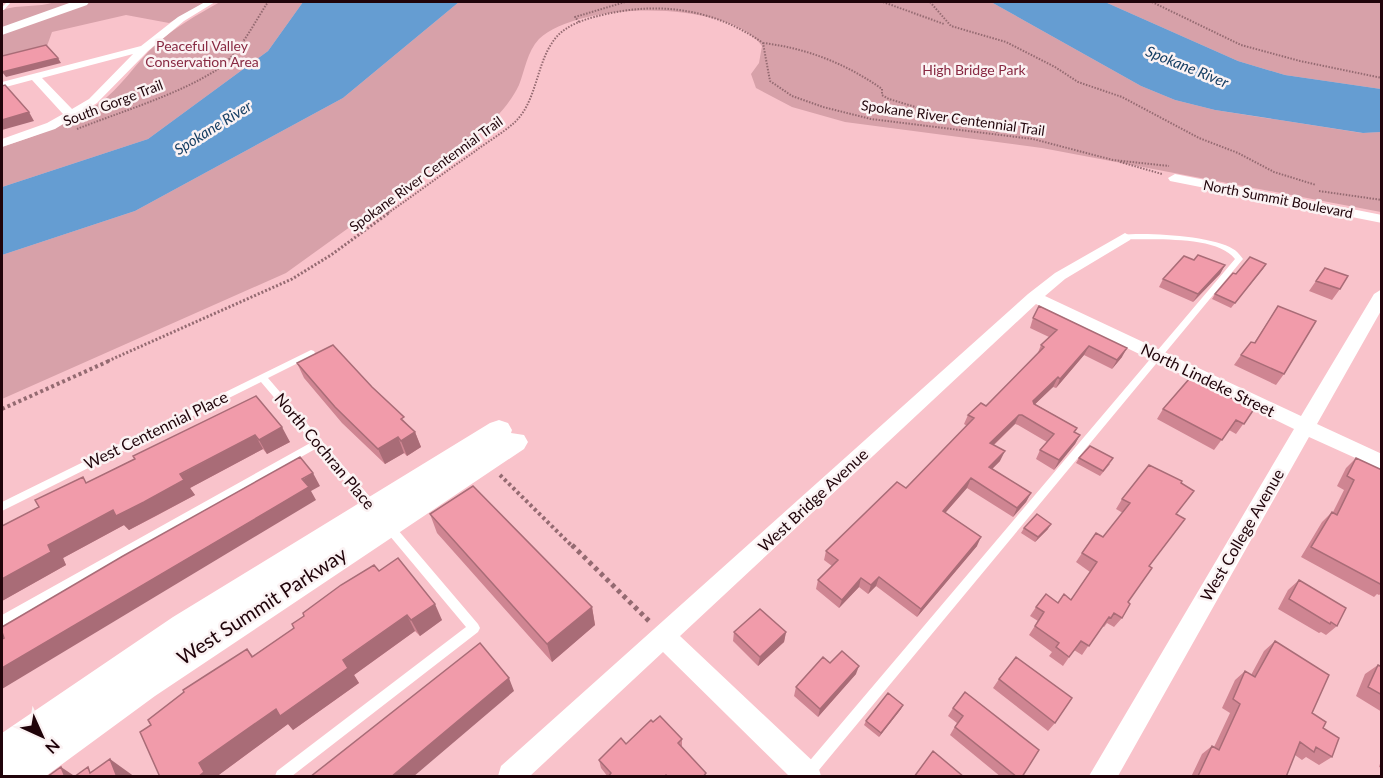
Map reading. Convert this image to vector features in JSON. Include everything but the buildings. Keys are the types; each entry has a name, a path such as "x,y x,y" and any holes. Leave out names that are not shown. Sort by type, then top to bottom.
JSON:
{"street":[{"path":"2,31 83,2"},
{"path":"2,144 51,126 93,101 144,49 181,19 211,2"},
{"path":"2,86 144,49"},
{"path":"35,77 71,115"},
{"name":"North Summit Boulevard","path":"1175,178 1382,219"},
{"name":"West Bridge Avenue","path":"511,777 1034,297 1060,276 1125,237"},
{"name":"West College Avenue","path":"1103,777 1382,294"},
{"name":"North Lindeke Street","path":"1034,297 1382,463"},
{"name":"West Summit Parkway","path":"2,755 110,677 380,517 507,436 486,461 380,517 134,690 15,777"},
{"path":"664,637 807,776"}],"lane":[{"path":"2,9 9,2"},
{"path":"807,776 1237,262 1238,256 1230,249 1206,241 1125,237"},
{"name":"West Centennial Place","path":"2,507 310,353"},
{"name":"North Cochran Place","path":"262,377 474,628 282,777"},
{"path":"2,621 318,443"}],"path":[{"name":"South Gorge Trail","path":"67,132 165,95 219,68 234,52 268,2"},
{"path":"579,22 575,20 575,17 625,2"},
{"path":"883,2 1006,42 1055,67 1078,82 1122,97 1199,138 1238,153 1274,172 1316,185"},
{"path":"930,2 936,7 943,21 949,25"},
{"path":"1152,2 1241,45 1300,61 1382,78"},
{"name":"Spokane River Centennial Trail","path":"2,409 292,279 331,255 516,121 532,93 549,48 566,28 613,12 674,7 695,11 747,30 763,43 765,68 770,81 792,96 823,107 872,119 1010,136 1073,148 1175,178"},
{"path":"763,43 779,44 841,66 876,84 882,89 882,95 889,99 1010,136"},
{"path":"486,461 664,637"}],"green space":[{"path":"55,2 78,2 2,29 2,10"},
{"path":"92,2 206,2 169,23 126,15 52,32 47,46 2,57 2,33"},
{"name":"Peaceful Valley Conservation Area","path":"220,2 303,2 268,51 148,139 2,187 2,147 51,129 98,104 114,91 148,52 163,39"},
{"name":"High Bridge Park","path":"459,2 991,2 1141,86 1175,100 1215,110 1362,133 1381,132 1381,212 1042,148 845,122 792,107 756,88 751,74 759,63 762,46 745,31 719,20 688,13 620,12 587,17 560,26 539,39 529,55 519,85 511,99 479,134 286,273 2,399 2,255 135,211 343,98"},
{"path":"1105,2 1381,2 1381,89 1285,75 1238,61"}],"water":[{"name":"Spokane River","path":"303,2 459,2 343,98 135,211 2,255 2,187 148,139 268,51"},
{"name":"Spokane River","path":"991,2 1105,2 1238,61 1285,75 1381,89 1381,132 1363,133 1215,110 1175,100 1141,86"}]}
